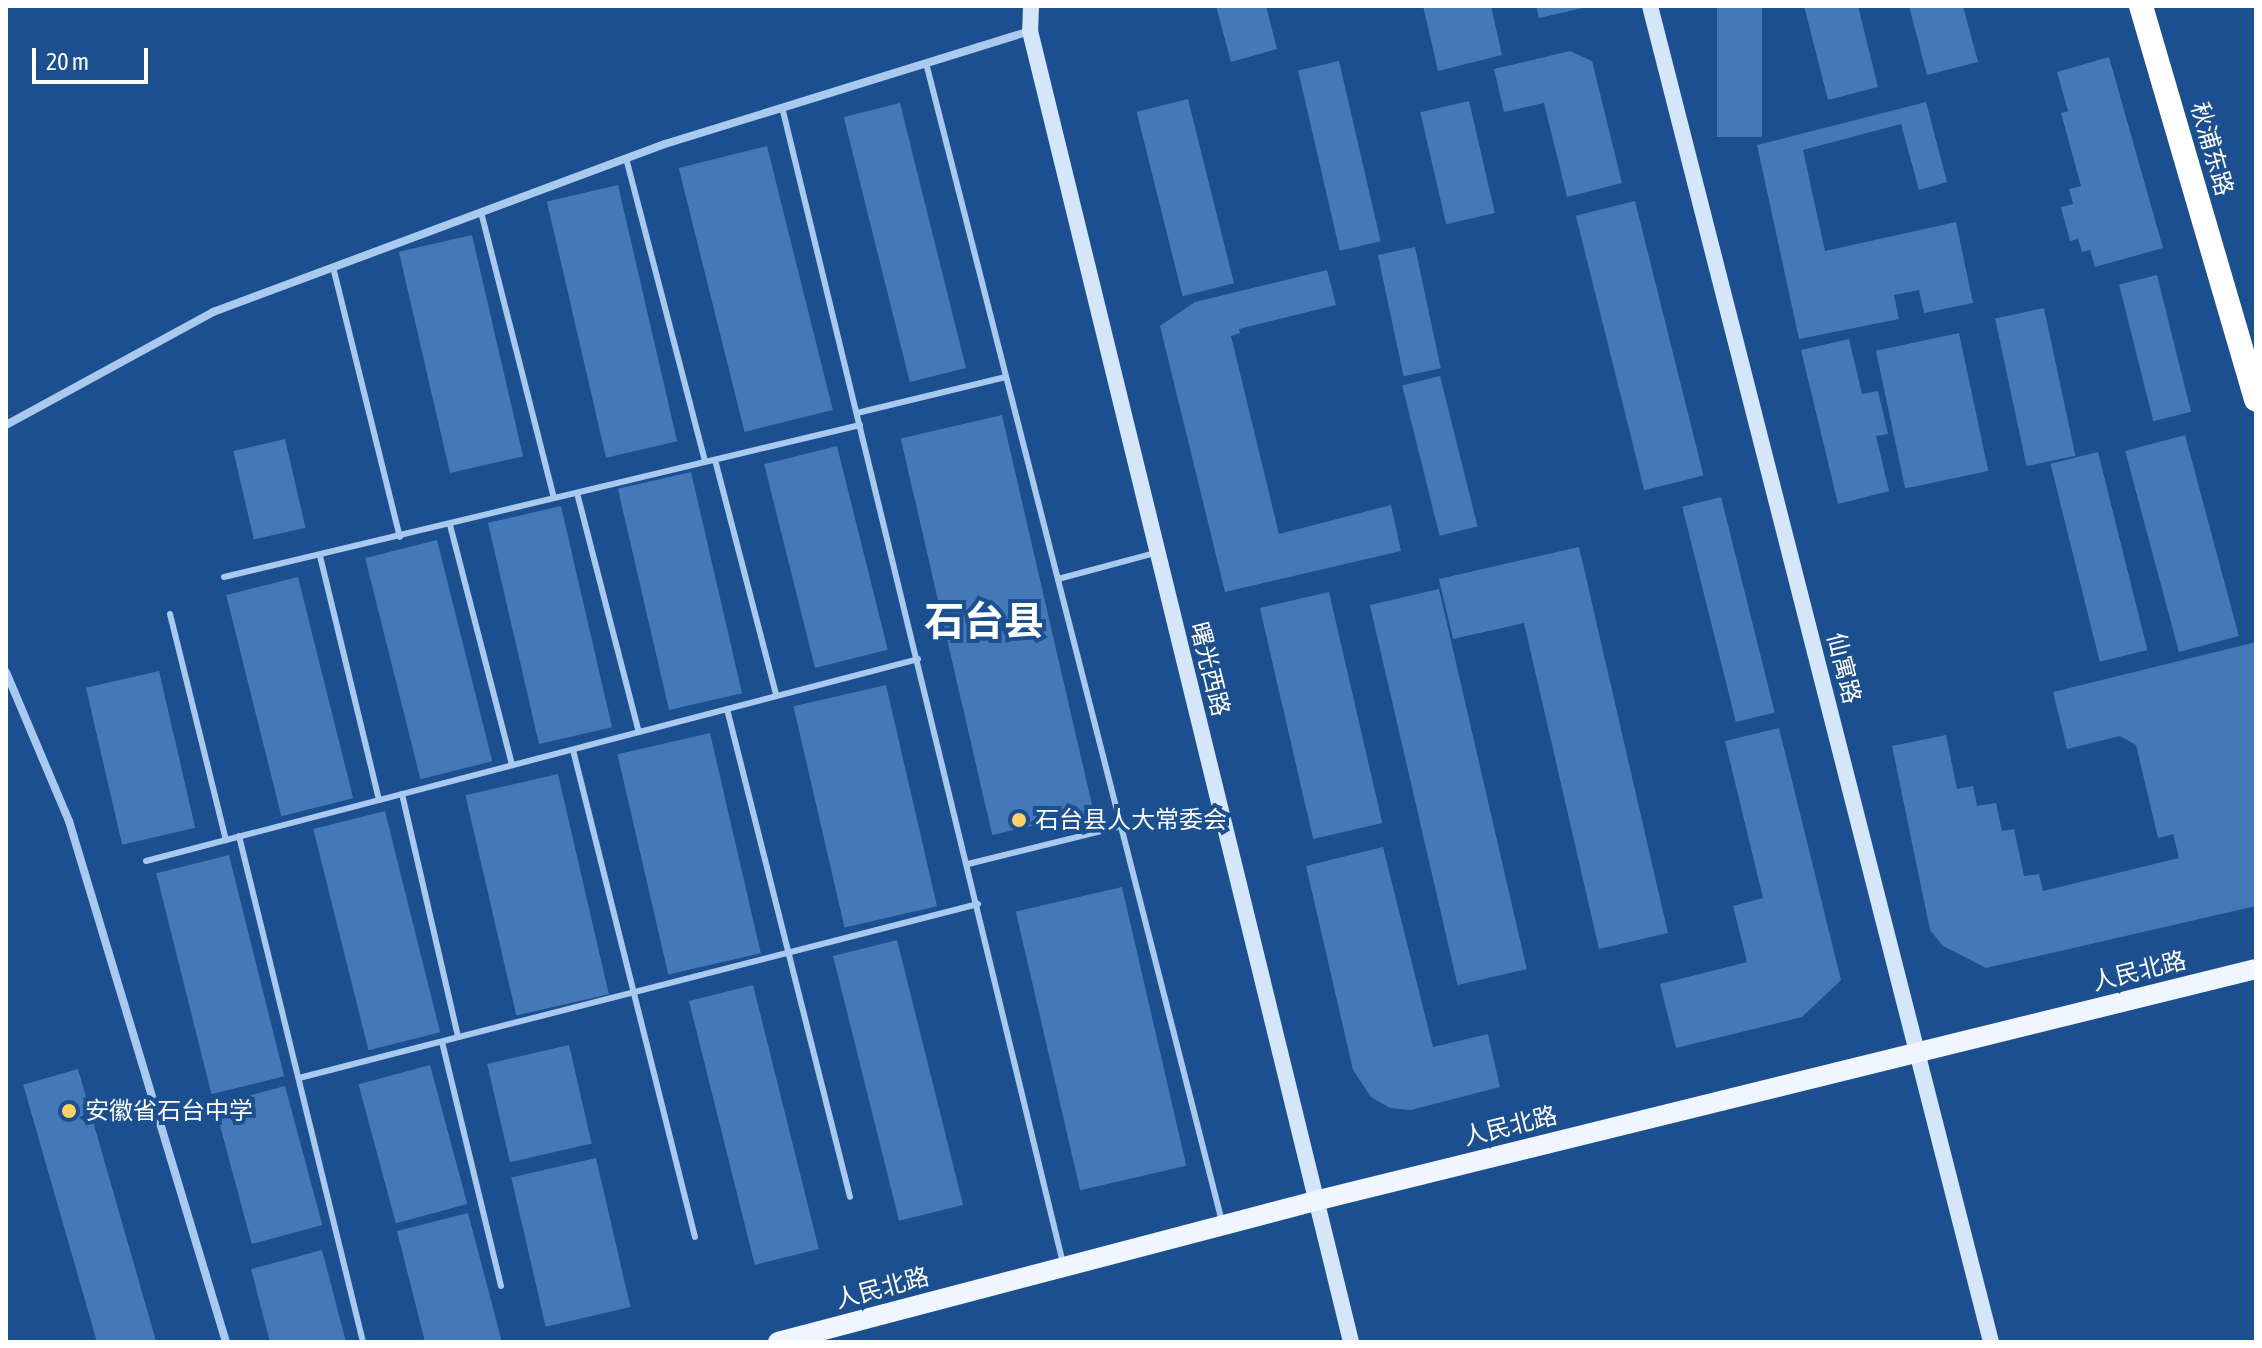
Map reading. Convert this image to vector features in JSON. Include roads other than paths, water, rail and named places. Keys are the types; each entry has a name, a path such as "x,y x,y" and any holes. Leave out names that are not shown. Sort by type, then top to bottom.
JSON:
{"highway":[{"name":"秋浦东路","path":"2141,6 2256,400"}],"main road":[{"name":"曙光西路","path":"1031,6 1030,31 1351,1342"},
{"name":"仙寓路","path":"1650,6 1991,1342"},
{"name":"人民北路","path":"778,1342 1315,1201 2256,969"}],"street":[{"path":"6,425 213,312 626,158 1030,31"},
{"path":"6,672 69,821 226,1342"}],"lane":[{"path":"926,63 1222,1225"},
{"path":"782,107 1064,1267"},
{"path":"626,158 705,462"},
{"path":"481,212 554,498"},
{"path":"333,267 400,537"},
{"path":"857,413 1006,377"},
{"path":"224,577 860,425"},
{"path":"715,460 776,695"},
{"path":"577,493 639,732"},
{"path":"450,525 512,765"},
{"path":"1058,579 1157,553"},
{"path":"320,556 379,800"},
{"path":"170,614 226,840"},
{"path":"146,861 918,659"},
{"path":"727,709 850,1197"},
{"path":"573,750 695,1237"},
{"path":"402,794 458,1037"},
{"path":"968,864 1121,826"},
{"path":"239,836 363,1342"},
{"path":"299,1078 978,904"},
{"path":"442,1042 501,1286"}],"place":[{"name":"石台县人大常委会","path":"1019,820"},
{"name":"安徽省石台中学","path":"69,1111"}],"district":[{"name":"石台县","path":"984,621"}]}
